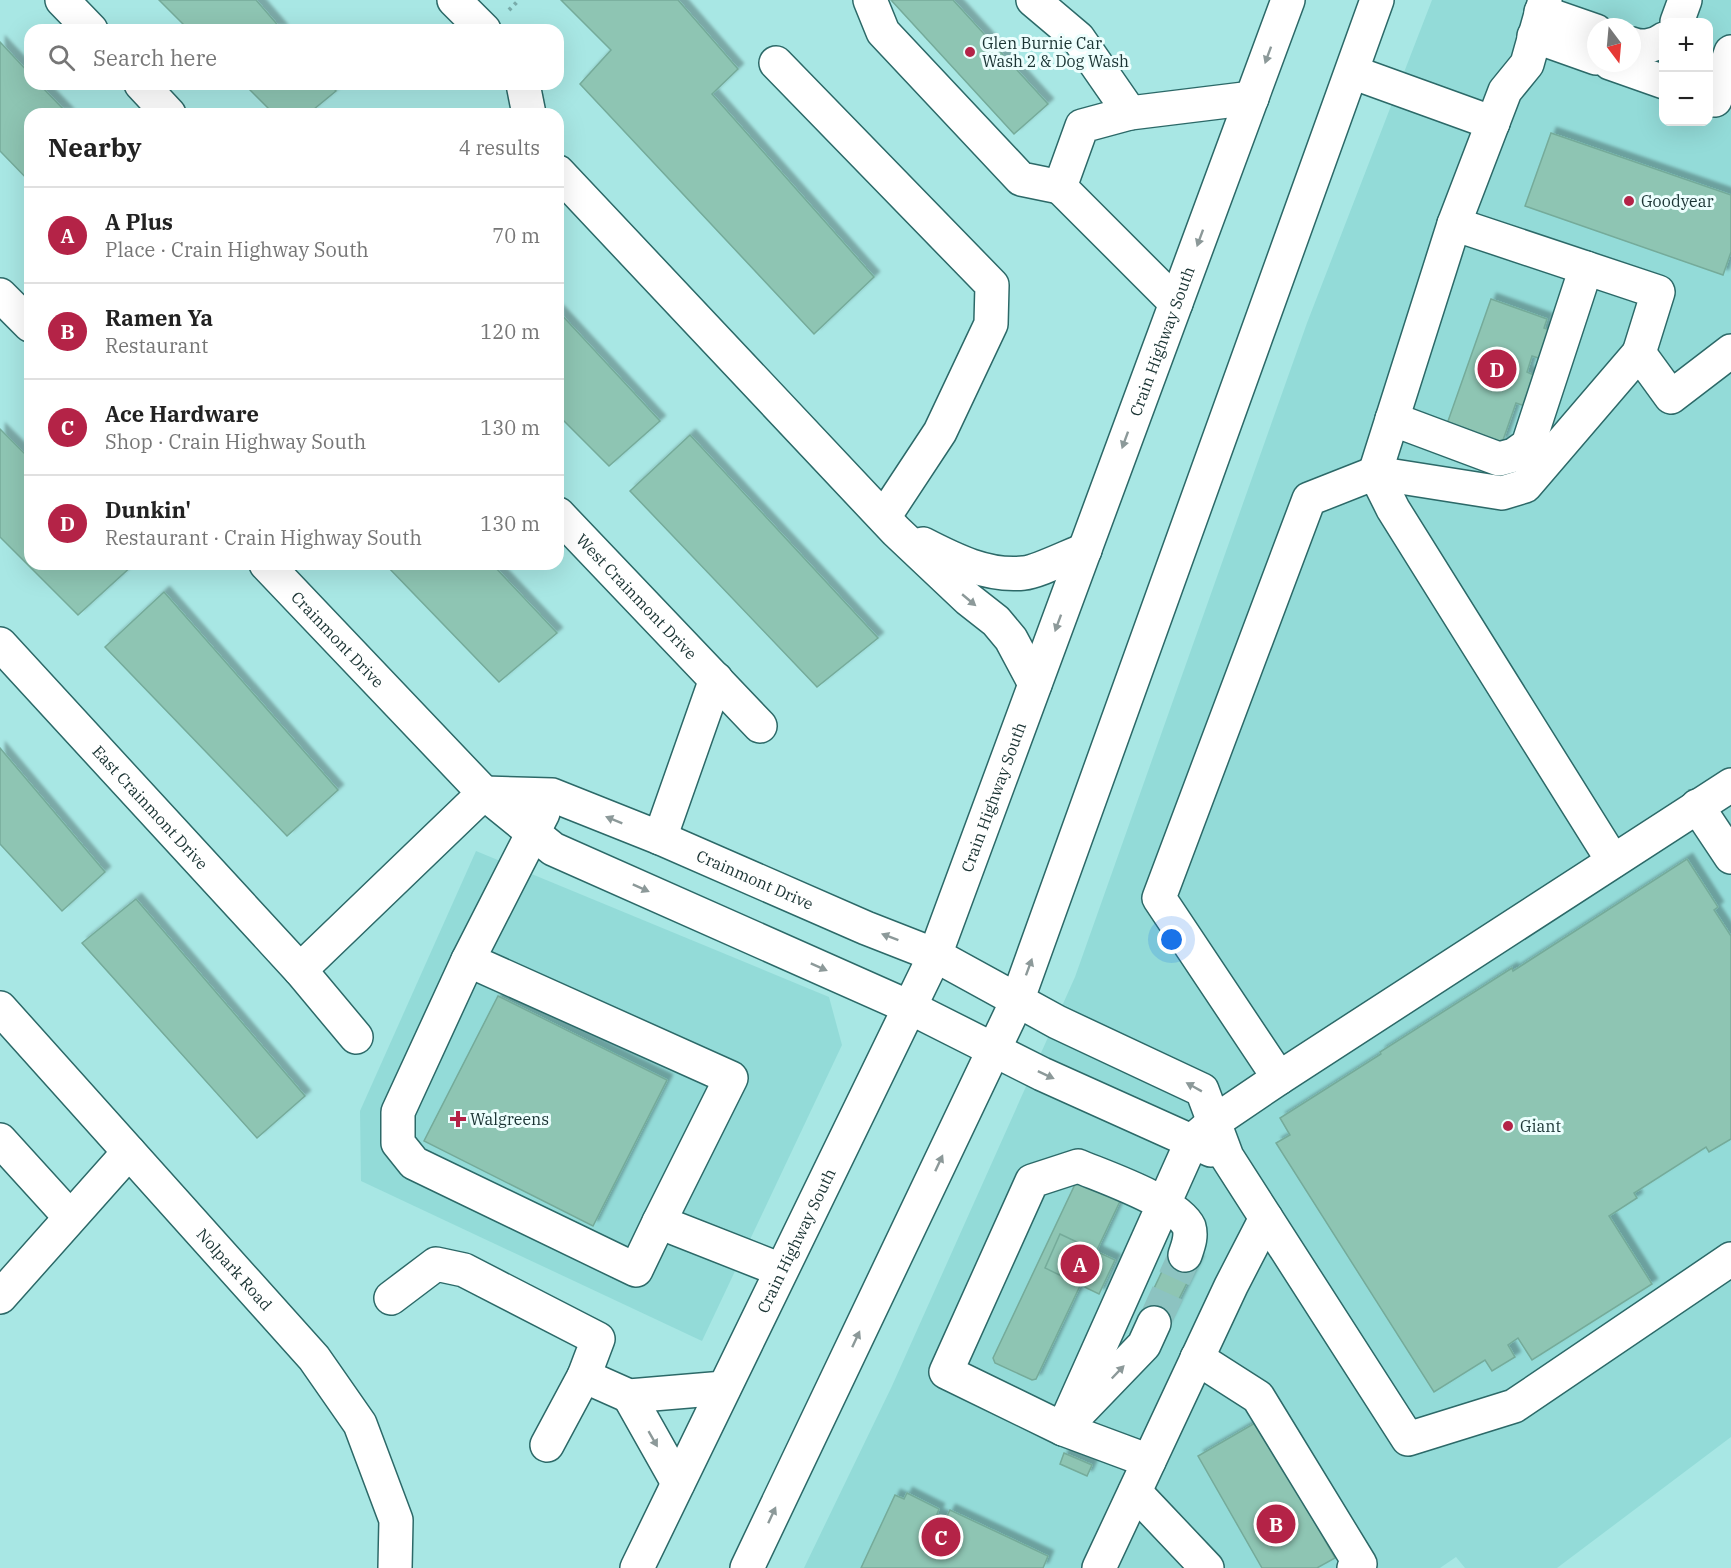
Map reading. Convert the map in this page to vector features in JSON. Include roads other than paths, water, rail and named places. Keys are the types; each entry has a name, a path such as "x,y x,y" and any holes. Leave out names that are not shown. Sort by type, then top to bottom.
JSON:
{"street":[{"path":"62,0 85,24"},
{"path":"454,0 478,24"},
{"path":"870,0 883,32 1021,179 1060,187 1176,303"},
{"path":"1033,0 1078,38 1130,113"},
{"name":"Crain Highway South","path":"637,1568 935,955 1288,0"},
{"path":"747,1568 1017,1001 1377,0"},
{"path":"1678,18 1685,0"},
{"path":"1540,16 1587,29"},
{"path":"1540,16 1587,51"},
{"path":"1540,16 1527,64 1505,91 1454,224 1375,473 1393,509 1612,861"},
{"path":"1641,46 1659,43"},
{"path":"1718,101 1731,52"},
{"path":"776,63 992,285 991,324 940,432 890,524"},
{"path":"1352,72 1493,123"},
{"path":"1636,72 1659,80"},
{"path":"147,90 164,108"},
{"path":"524,90 528,108"},
{"path":"1060,187 1082,126 1130,113 1252,98"},
{"path":"564,178 890,524 968,599 996,621 1011,639 1035,684"},
{"path":"1279,1078 1159,898 1309,499 1375,473 1502,493 1525,486 1639,353 1658,292 1454,224"},
{"path":"1392,419 1499,459 1514,455 1528,445 1586,268"},
{"path":"0,295 24,319"},
{"path":"1639,353 1671,397 1731,351"},
{"name":"West Crainmont Drive","path":"564,520 760,726"},
{"path":"890,524 950,557 987,571 1026,573 1085,550"},
{"name":"Crainmont Drive","path":"272,570 484,794 553,849 909,1007 1042,1074 1203,1132 1227,1157 1408,1439 1514,1406 1731,1259"},
{"name":"East Crainmont Drive","path":"0,644 300,970 356,1037"},
{"path":"660,838 716,679"},
{"path":"1064,1429 1164,1204 1203,1132 1279,1078 1731,785"},
{"path":"300,970 484,794"},
{"name":"Crainmont Drive","path":"484,794 552,795 660,838 866,928 935,955 1092,1040 1202,1090 1203,1132"},
{"path":"468,960 731,1078 636,1270 414,1163 398,1143 398,1112 468,960 552,795"},
{"path":"1697,807 1731,857"},
{"name":"Nolpark Road","path":"0,1008 314,1359 360,1424 396,1520 395,1568"},
{"path":"0,1140 70,1217"},
{"path":"0,1297 129,1152"},
{"path":"1149,1461 1064,1429 946,1372 1032,1181 1078,1166 1164,1204 1178,1214 1188,1227 1190,1238 1185,1255"},
{"path":"1099,1568 1197,1358 1266,1218"},
{"path":"659,1222 781,1270"},
{"path":"392,1298 436,1264 464,1270 598,1340 584,1376 547,1445"},
{"path":"1064,1429 1144,1346 1154,1323"},
{"path":"1197,1358 1258,1397 1360,1564 1354,1568"},
{"path":"584,1376 628,1396 724,1388"},
{"path":"628,1396 678,1482"},
{"path":"1135,1492 1207,1568"}],"tunnel":[{"path":"1154,1323 1185,1255"}],"place":[{"name":"Glen Burnie Car Wash 2 & Dog Wash","path":"970,52"},
{"name":"Goodyear","path":"1629,201"},
{"name":"Dunkin'","path":"1497,369"},
{"name":"Walgreens","path":"458,1119"},
{"name":"Giant","path":"1508,1126"},
{"name":"A Plus","path":"1080,1264"},
{"name":"Ramen Ya","path":"1276,1524"},
{"name":"Ace Hardware","path":"941,1537"}]}
